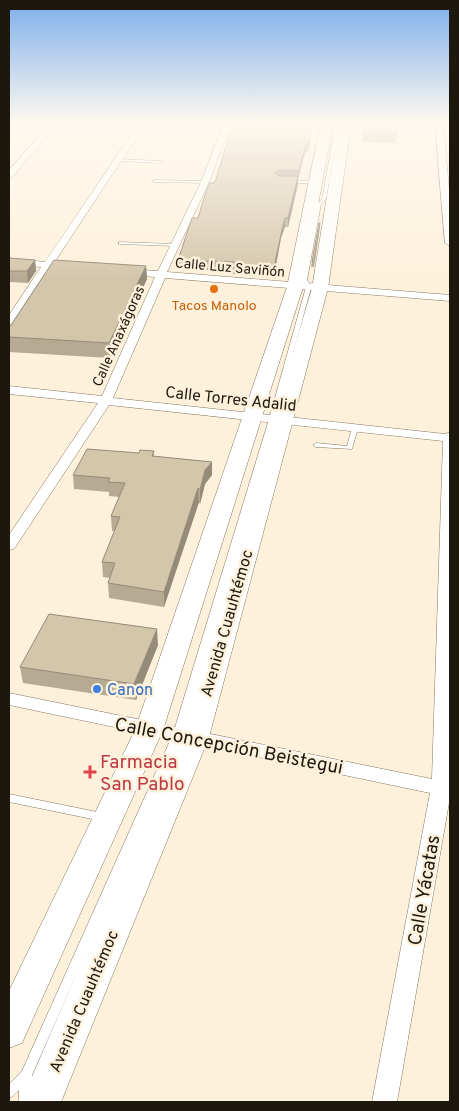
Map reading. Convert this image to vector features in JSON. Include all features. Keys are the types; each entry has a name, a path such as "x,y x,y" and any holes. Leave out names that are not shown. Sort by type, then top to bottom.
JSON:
{"main road":[{"name":"Avenida Cuauhtémoc","path":"308,287 322,175"},
{"name":"Avenida Cuauhtémoc","path":"41,1102 173,734 270,419 308,287 333,175"},
{"name":"Avenida Cuauhtémoc","path":"9,1030 109,819 173,734 270,419"}],"street":[{"path":"9,322 108,175"},
{"name":"Calle Anaxágoras","path":"9,546 106,400 174,245 208,175"},
{"path":"444,175 450,243"},
{"path":"9,261 85,268"},
{"name":"Calle Luz Saviñón","path":"114,271 450,298"},
{"name":"Calle Torres Adalid","path":"9,390 450,438"},
{"name":"Calle Yácatas","path":"385,1102 446,789 450,438"},
{"name":"Calle Concepción Beistegui","path":"9,700 446,789"}],"lane":[{"path":"286,182 320,191 324,175"},
{"path":"155,181 205,182"},
{"path":"121,243 174,245"},
{"path":"316,445 350,448 355,428"},
{"path":"25,1102 26,1075 173,734"},
{"path":"9,798 109,819"},
{"path":"9,1092 26,1075"}],"building":[{"path":"217,175 298,176 288,218 285,218 282,229 274,267 233,265 234,262 178,260 192,218 198,218 210,183 214,183"},
{"path":"319,223 314,262 312,262"},
{"path":"9,258 35,260 27,271 9,271"},
{"path":"54,260 146,266 109,343 9,337 9,328"},
{"path":"87,449 139,453 140,450 154,451 152,456 212,462 205,470 200,490 198,488 164,592 108,583 115,563 102,562 120,517 111,516 125,483 108,482 110,478 73,475"},
{"path":"49,614 157,629 134,684 20,667"}],"place":[{"name":"Tacos Manolo","path":"214,289"},
{"name":"Canon","path":"97,689"},
{"name":"Farmacia San Pablo","path":"90,772"}]}
